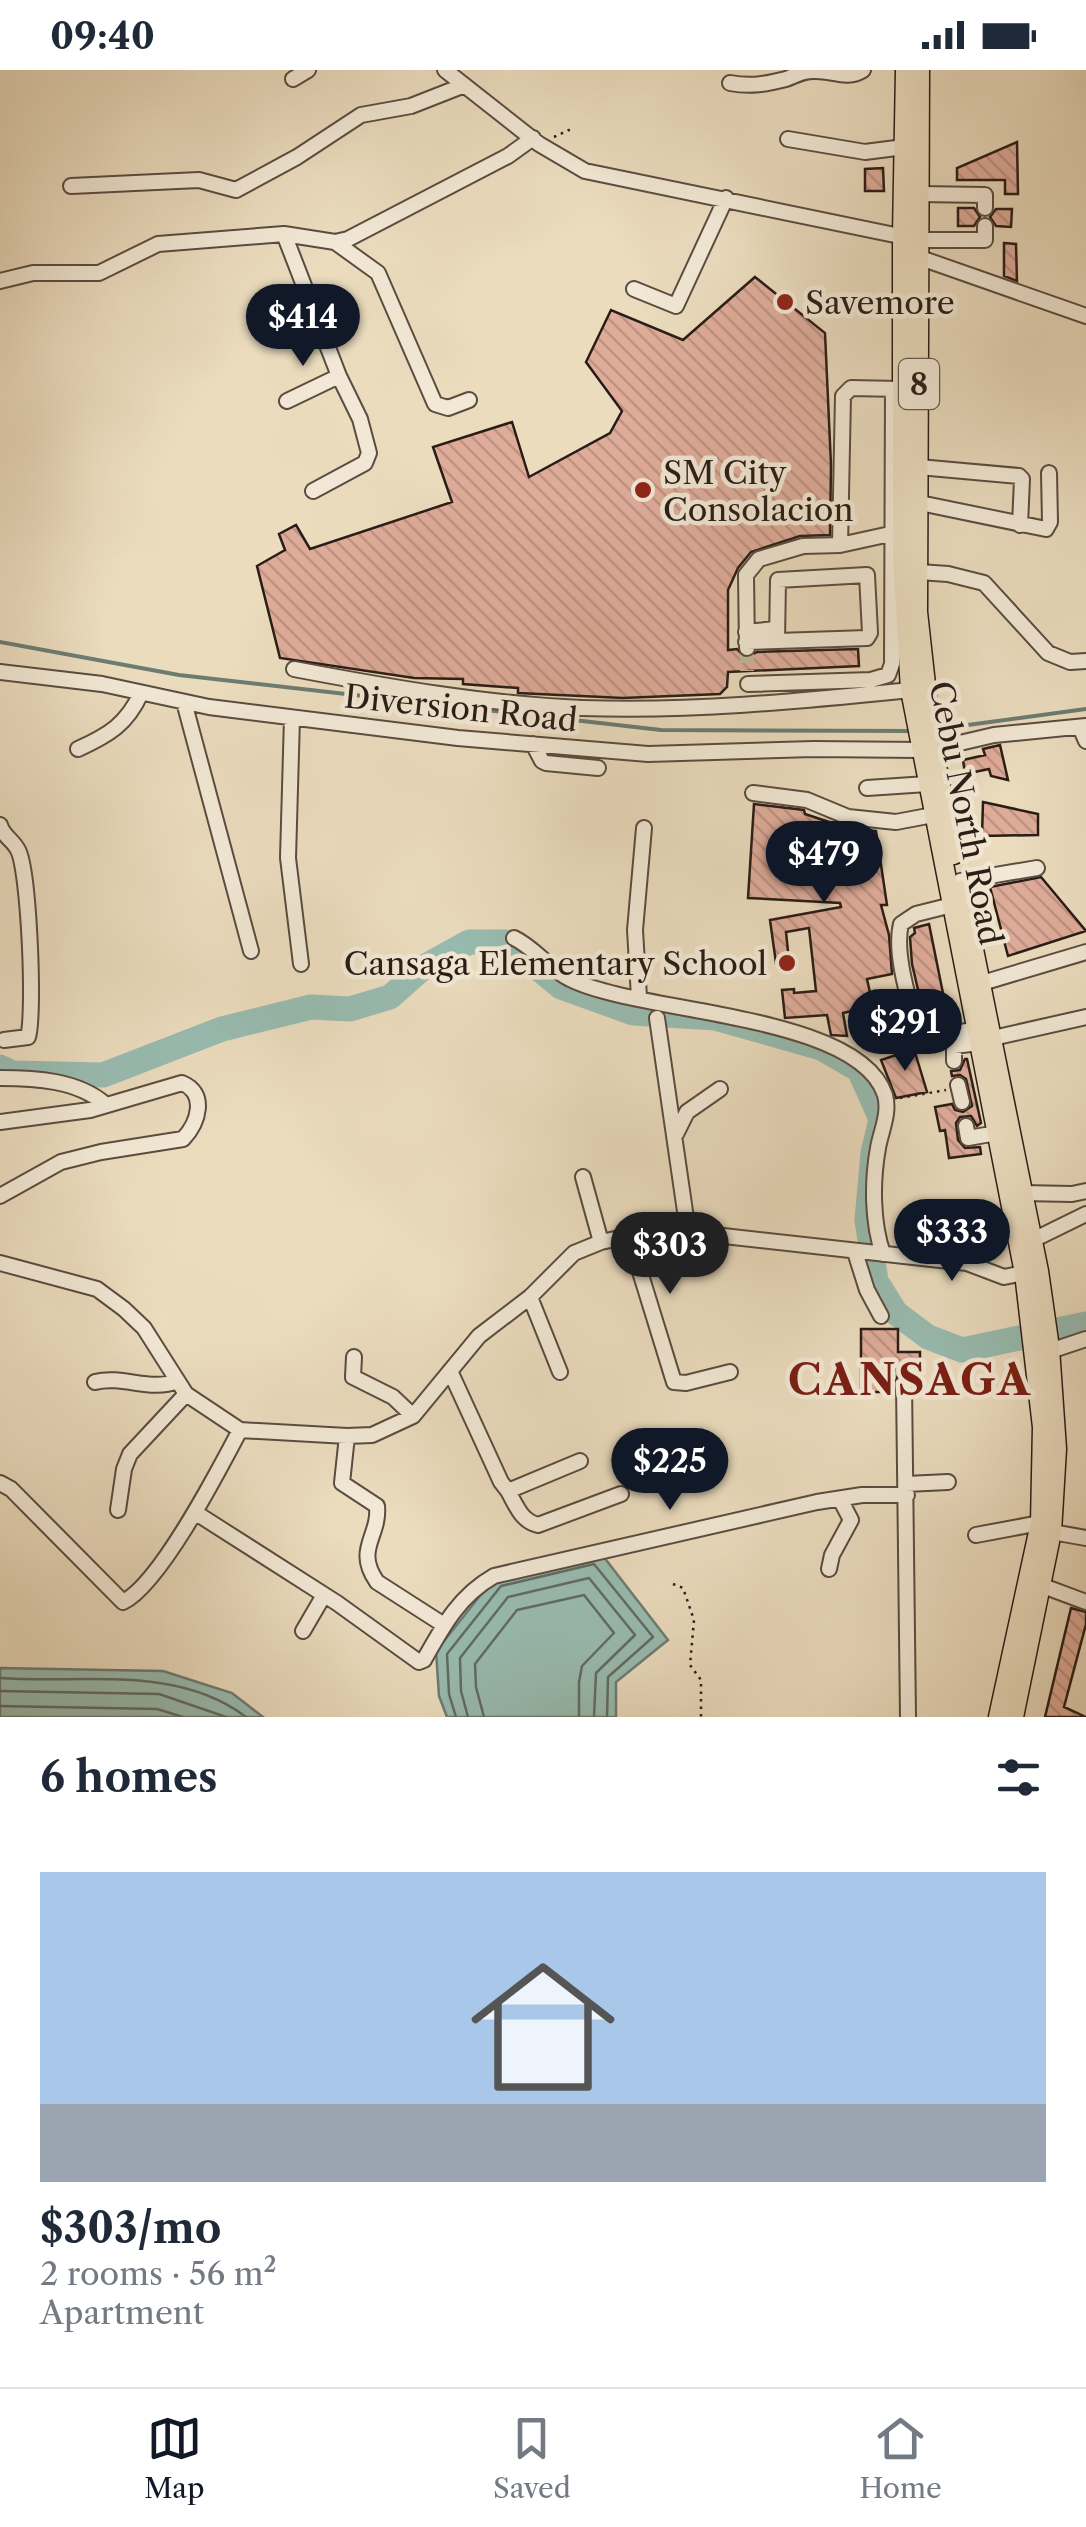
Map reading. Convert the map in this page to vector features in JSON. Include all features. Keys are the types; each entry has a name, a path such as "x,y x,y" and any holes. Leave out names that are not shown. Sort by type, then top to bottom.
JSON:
{"main road":[{"name":"Cebu North Road","path":"905,70 904,147 910,246 902,556 910,690 921,714"},
{"name":"Cebu North Road","path":"910,246 920,194 920,70"},
{"name":"Cebu North Road","path":"905,389 919,467 921,714 982,983 983,1037 997,1133 1024,1273 1045,1349 1046,1528 998,1717"},
{"name":"Cebu North Road","path":"926,745 927,784 952,905 1032,1240 1038,1320"},
{"name":"Cebu North Road","path":"1014,1717 1034,1583"}],"street":[{"path":"294,79 308,70"},
{"path":"445,70 533,138 585,171 726,198 910,246 1086,316"},
{"path":"730,84 754,87 800,72 816,70 849,76 863,70"},
{"path":"71,186 199,180 236,190 298,157 362,115 411,106 462,86"},
{"path":"336,242 508,156 533,138"},
{"path":"788,139 865,152 904,147"},
{"path":"920,194 985,195 985,208"},
{"path":"634,289 676,306 726,198"},
{"path":"910,246 984,240 985,226"},
{"path":"284,234 339,376 360,419 369,453 366,463 313,491"},
{"path":"0,281 33,273 100,273 158,244 284,234 336,242 378,272 435,404 448,408 469,400"},
{"path":"287,401 339,376"},
{"path":"747,705 748,678 871,680 888,675 892,664 890,534 905,389 850,388 843,396 840,545"},
{"path":"919,467 1019,476 1020,525"},
{"path":"920,504 1041,530 1050,522 1049,474"},
{"path":"777,635 778,580 865,574 868,577 870,636 849,642 777,635 746,641 746,575 758,559 803,546 840,545 890,534"},
{"path":"919,572 984,583 1048,653 1070,662 1086,662"},
{"path":"294,668 377,684 578,708 685,709 910,690"},
{"name":"Diversion Road","path":"0,672 102,684 184,702 292,718 648,754 926,745 1084,731"},
{"path":"78,749 114,732 133,712 141,693"},
{"path":"184,702 251,951"},
{"path":"292,718 288,858 301,964"},
{"path":"533,744 546,763 598,768"},
{"path":"866,788 927,784"},
{"path":"754,793 807,800 848,817 896,822 933,815"},
{"path":"0,826 1,832 18,848 24,870 30,991 28,1037 4,1040"},
{"path":"639,997 635,930 644,828"},
{"path":"960,881 1037,868"},
{"path":"952,905 916,914 900,924 898,932 919,1040 983,1037"},
{"path":"514,938 570,979 745,1020 839,1048 877,1079 886,1101 875,1190 877,1238 869,1253 867,1290 881,1316"},
{"path":"982,983 1086,952"},
{"path":"657,1018 688,1232"},
{"path":"954,1061 954,1046 1086,1018"},
{"path":"0,1078 32,1078 64,1085 93,1093 105,1104"},
{"path":"0,1122 90,1110 182,1083 198,1094 199,1105 183,1139 61,1162 0,1196"},
{"path":"675,1135 686,1112 720,1088"},
{"path":"966,1126 968,1138 997,1133"},
{"path":"583,1178 601,1242"},
{"path":"1022,1193 1086,1191"},
{"path":"1032,1240 1086,1214"},
{"path":"0,1263 72,1280 97,1290 124,1308 144,1328 186,1394 240,1430 347,1436 372,1435 413,1416 480,1336 530,1297 574,1253 601,1242 688,1232 967,1263 1004,1276 1024,1273"},
{"path":"629,1236 674,1382 686,1383 730,1372"},
{"path":"530,1297 560,1372"},
{"path":"1045,1349 1086,1339"},
{"path":"354,1356 353,1377 392,1397 413,1416"},
{"path":"450,1370 502,1482 528,1523 538,1525 621,1494"},
{"path":"95,1382 110,1378 163,1387 177,1381"},
{"path":"904,1384 908,1717"},
{"path":"118,1510 130,1454 186,1394"},
{"path":"0,1483 11,1489 123,1602 148,1580 196,1512 240,1430"},
{"path":"347,1436 342,1483 378,1506 367,1548 372,1574 378,1582 444,1625"},
{"path":"508,1490 580,1462"},
{"path":"196,1512 419,1662 424,1660 459,1602 494,1576 840,1498 948,1482"},
{"path":"829,1569 832,1554 850,1520 840,1498"},
{"path":"976,1536 1046,1528 1086,1538"},
{"path":"1034,1583 1086,1602"},
{"path":"303,1631 324,1595"}],"path":[{"path":"886,1101 960,1092"},
{"path":"673,1584 683,1588 694,1620 690,1665 700,1680 701,1717"}],"water":[{"path":"600,1552 668,1640 616,1682 616,1717 447,1717 439,1696 436,1651 495,1577"},
{"path":"0,1668 163,1671 232,1693 263,1717 0,1717"}],"building":[{"path":"1017,142 1018,194 1005,194 1005,180 957,180 957,168"},
{"path":"883,168 884,191 865,191 865,169"},
{"path":"958,208 974,208 980,217 974,226 958,226"},
{"path":"996,209 1012,209 1011,227 996,226 990,217"},
{"path":"1004,243 1016,244 1017,281 1004,276"},
{"name":"SM City Consolacion","path":"755,277 825,333 830,535 800,536 751,552 728,590 728,650 737,649 746,658 757,652 858,649 859,666 728,672 727,687 720,694 623,698 518,693 518,688 463,684 463,679 414,678 280,658 257,566 285,550 279,534 296,525 310,549 452,502 433,447 512,422 529,477 610,433 622,411 586,362 611,310 683,340"},
{"path":"1000,745 1008,780 991,776 989,769 965,774 963,760 985,755 983,749"},
{"path":"983,802 1038,814 1038,835 982,836"},
{"path":"754,804 804,810 805,814 844,827 876,831 887,905 881,905 889,935 892,974 867,979 873,1006 843,1013 847,1036 831,1035 827,1015 785,1018 782,990 816,991 809,928 786,932 789,961 776,963 770,920 841,907 840,903 748,898"},
{"path":"1041,877 1086,931 1008,956 990,887"},
{"path":"929,924 949,1023 927,1028 910,937 914,928"},
{"path":"914,1049 927,1092 896,1098 881,1060"},
{"path":"965,1059 981,1123 977,1126 971,1116 960,1117 956,1123 958,1140 965,1148 980,1147 981,1154 949,1158 945,1130 940,1131 935,1107 952,1104 955,1110 963,1112 972,1106 966,1079 952,1076 951,1071 960,1070"},
{"path":"861,1329 898,1329 898,1352 920,1352 920,1375 898,1375 893,1392 861,1392"},
{"path":"1071,1608 1086,1612 1086,1624 1064,1707 1086,1717 1045,1717"}],"waterway":[{"path":"0,642 179,675 661,730 914,731"},
{"path":"938,729 1086,709"},
{"path":"0,1067 13,1073 103,1075 222,1029 311,1007 350,1009 390,997 424,967 469,942 506,942 561,987 633,1013 715,1018 821,1048 859,1070 881,1119 873,1153 867,1220 876,1281 896,1313 928,1337 962,1350 1086,1324"}],"tunnel":[{"path":"747,649 747,671"}],"place":[{"name":"Savemore","path":"785,302"},
{"name":"SM City Consolacion","path":"643,490"},
{"name":"Cansaga Elementary School","path":"787,963"}],"district":[{"name":"CANSAGA","path":"910,1380"}]}
